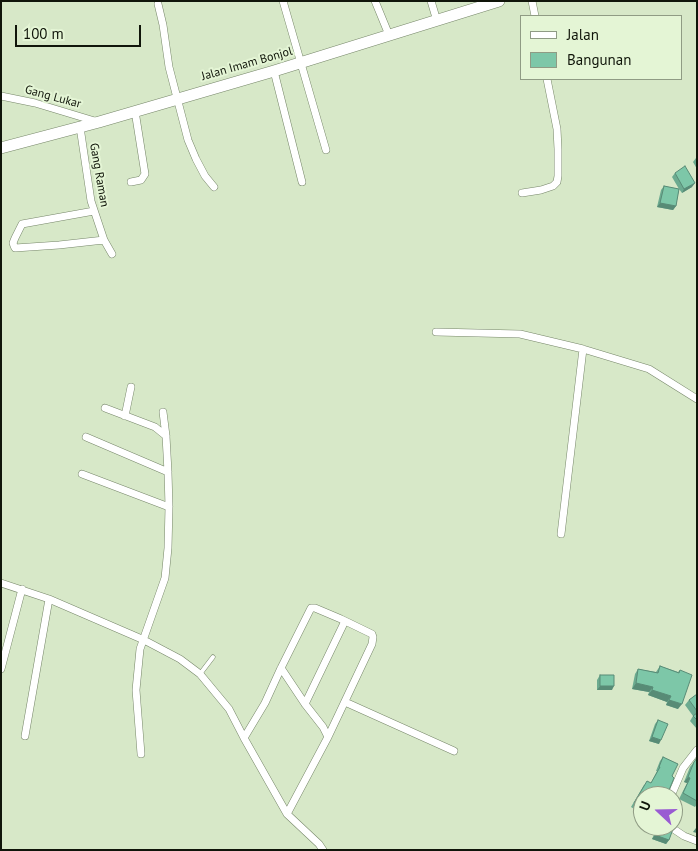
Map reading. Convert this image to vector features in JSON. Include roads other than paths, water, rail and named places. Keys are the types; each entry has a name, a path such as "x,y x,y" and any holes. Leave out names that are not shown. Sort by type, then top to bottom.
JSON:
{"highway":[{"name":"Jalan Imam Bonjol","path":"1,148 274,71 498,1"}],"street":[{"path":"283,1 326,150"},
{"path":"376,1 389,35"},
{"path":"431,1 437,21"},
{"path":"532,1 535,15"},
{"path":"158,4 169,67 188,140 205,176 214,187"},
{"path":"274,71 302,182"},
{"path":"522,193 553,186 558,176 557,129 547,80"},
{"name":"Gang Lukar","path":"1,96 35,103 98,122"},
{"path":"131,182 141,180 146,174 135,111"},
{"name":"Gang Raman","path":"80,127 91,201 104,240 112,254"},
{"path":"94,210 22,224 13,243 15,248 59,246 104,240"},
{"path":"436,332 520,334 583,349 649,369 697,399"},
{"path":"561,534 583,349"},
{"path":"125,416 132,387"},
{"path":"104,408 154,427 166,436"},
{"path":"141,754 136,690 140,649 165,578 168,548 168,472 163,412"},
{"path":"86,437 168,472"},
{"path":"82,474 169,507"},
{"path":"1,583 49,599 144,640 180,659 200,674 229,709 287,814 323,850"},
{"path":"1,669 22,589"},
{"path":"25,736 49,599"},
{"path":"244,738 265,703 311,608 315,608 372,634 374,640 345,702 287,814"},
{"path":"305,704 345,621"},
{"path":"281,668 328,737"},
{"path":"345,702 454,751"},
{"path":"675,786 683,768 697,750"},
{"path":"683,835 697,841"}],"lane":[{"path":"200,674 212,657"}]}
